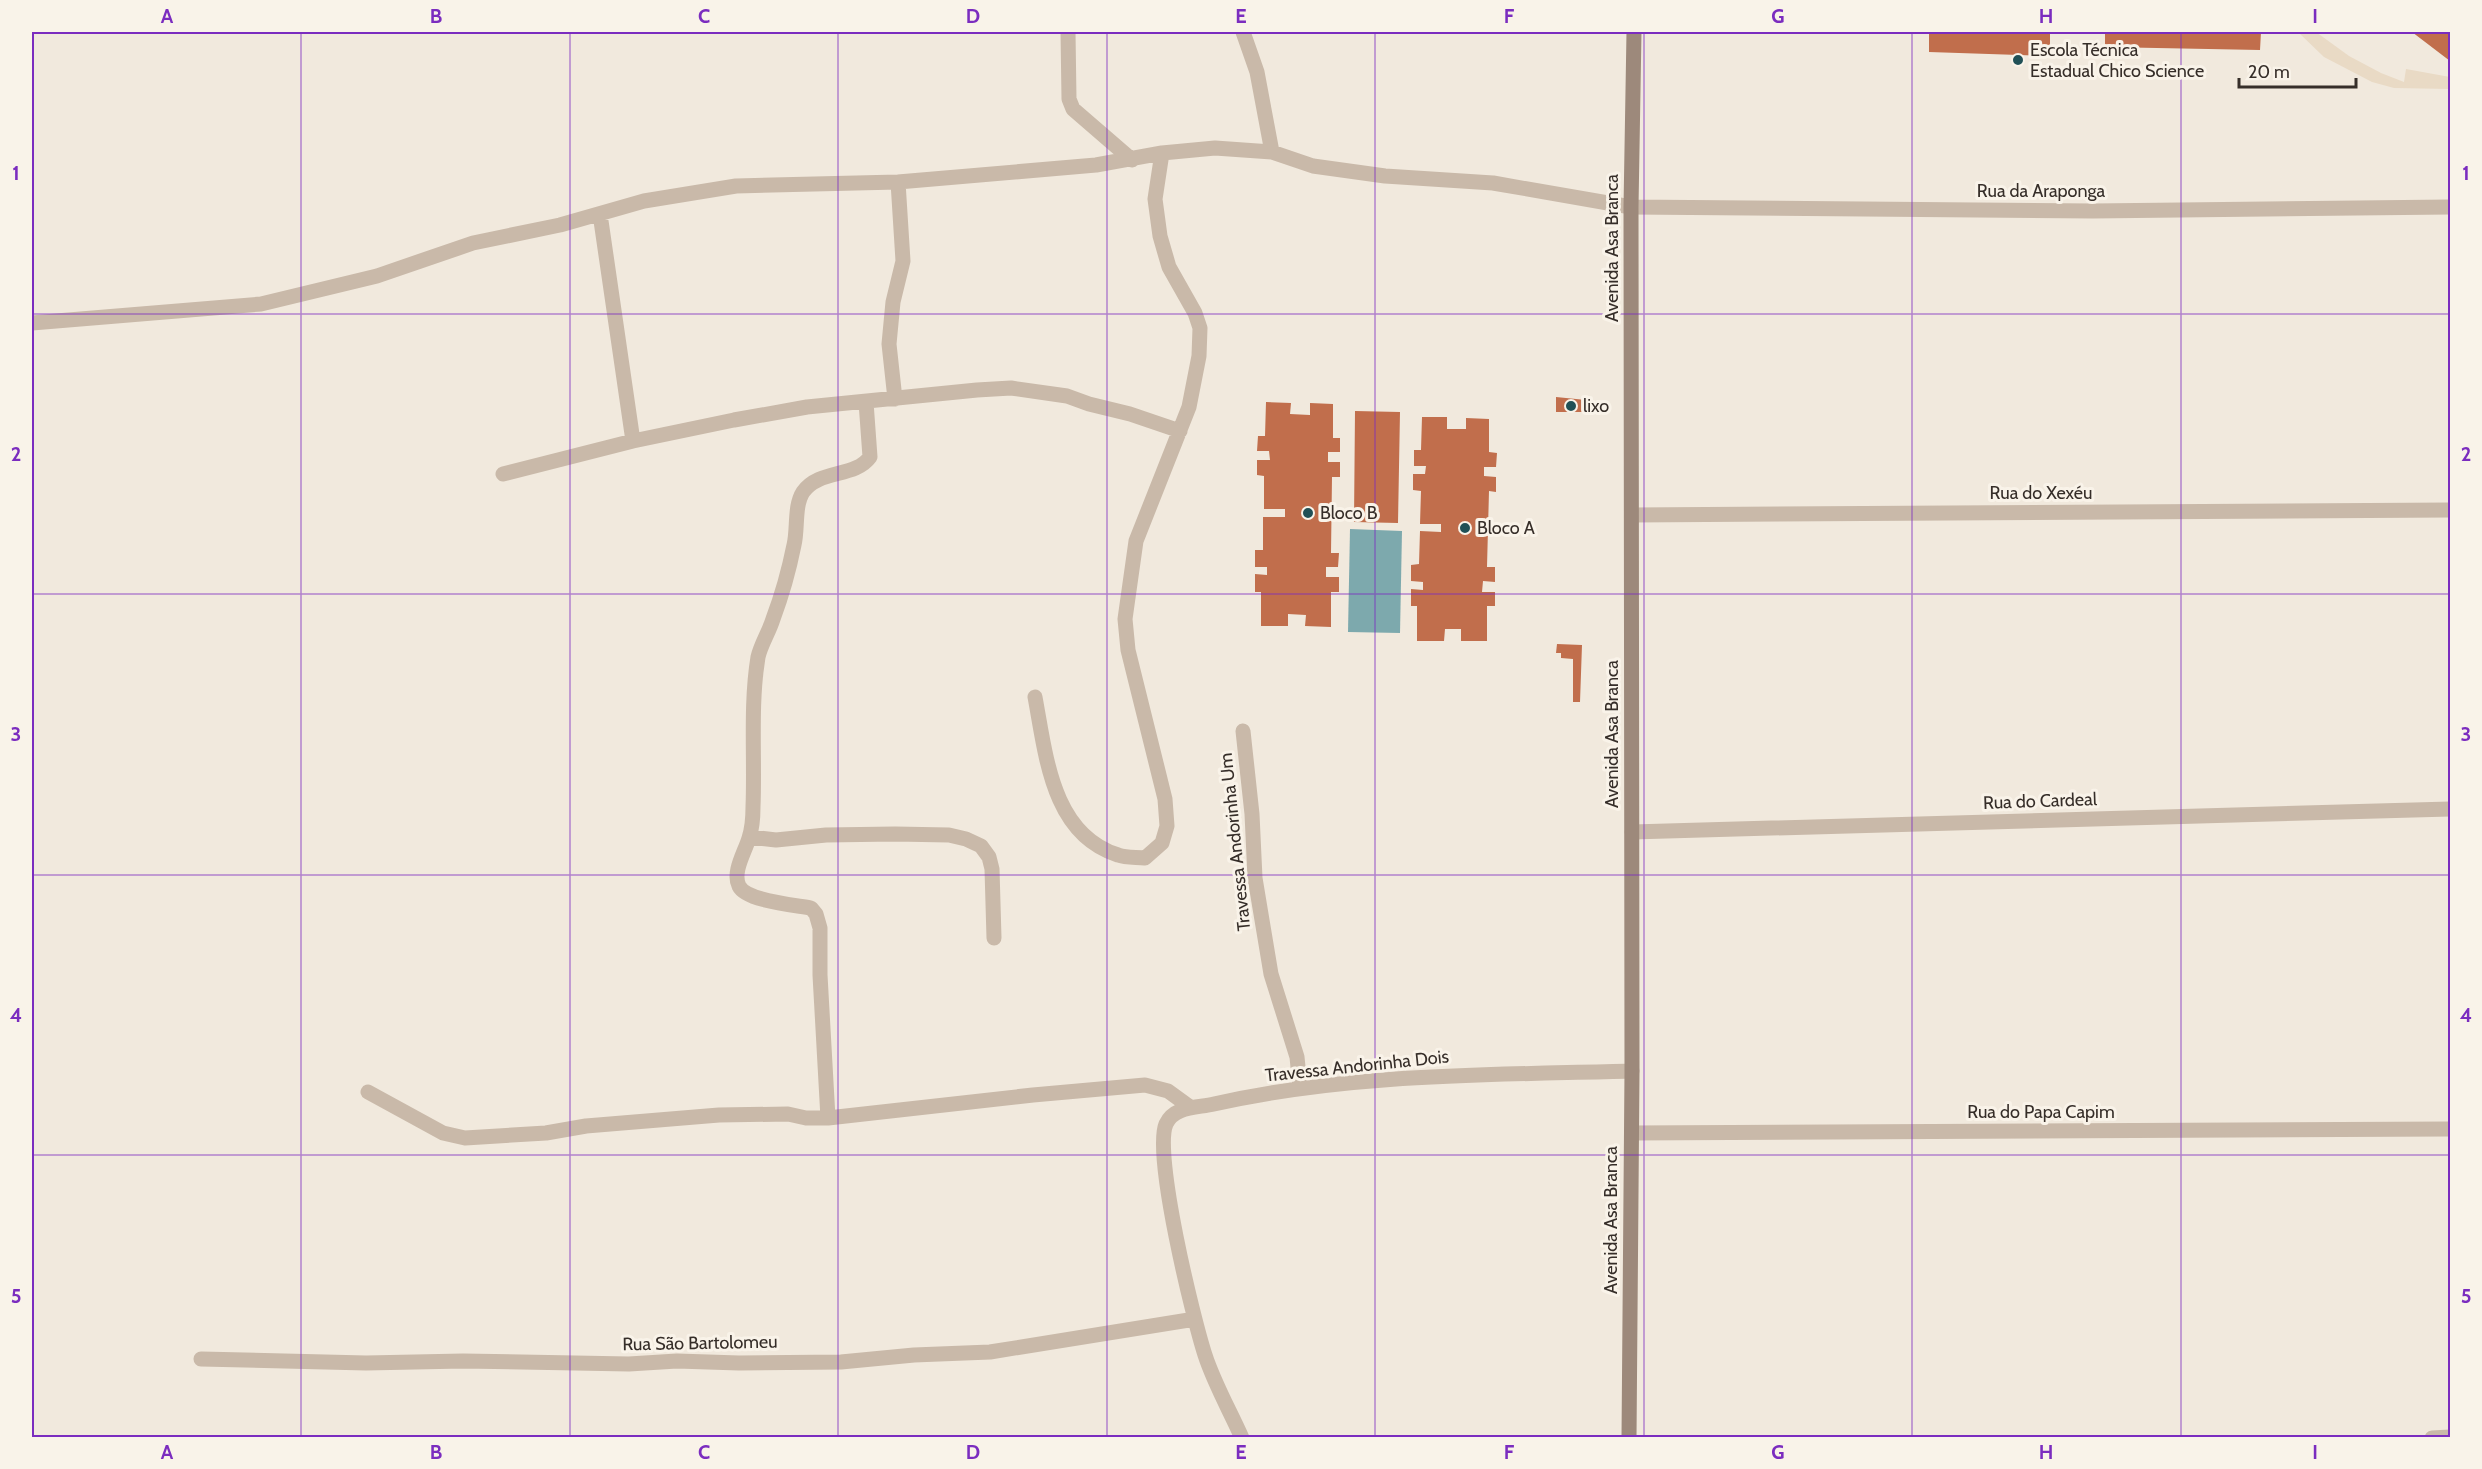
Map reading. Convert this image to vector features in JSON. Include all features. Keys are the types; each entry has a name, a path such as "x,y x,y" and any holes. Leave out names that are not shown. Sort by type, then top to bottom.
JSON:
{"street":[{"path":"1068,32 1069,99 1073,109 1132,160"},
{"path":"1243,32 1257,72 1272,152"},
{"name":"Avenida Asa Branca","path":"1629,1437 1632,1133 1631,207 1634,32"},
{"name":"Rua da Araponga","path":"32,323 261,304 377,276 473,243 600,214 644,201 736,186 898,182 1096,165 1162,153 1215,148 1272,152 1313,166 1385,176 1493,183 1631,207 2093,211 2451,207"},
{"path":"1035,697 1054,788 1068,816 1084,837 1100,848 1120,856 1145,858 1162,843 1167,826 1165,799 1128,650 1125,620 1136,541 1180,431 1191,397 1199,356 1200,328 1195,313 1169,267 1160,236 1155,199 1162,153"},
{"path":"895,399 889,344 893,302 903,261 898,182"},
{"path":"600,214 633,441"},
{"path":"503,474 633,441 807,407 977,390 1011,388 1067,396 1180,431"},
{"path":"828,1118 820,975 820,928 816,914 811,908 774,902 743,891 737,878 741,857 750,837 753,810 754,685 759,654 773,620 795,544 802,493 808,486 838,472 858,469 870,457 867,402"},
{"name":"Rua do Xexéu","path":"1632,515 2451,510"},
{"name":"Travessa Andorinha Um","path":"1243,731 1252,813 1255,878 1271,974 1297,1057 1300,1087"},
{"name":"Rua do Cardeal","path":"1632,832 2451,809"},
{"path":"750,837 776,840 826,835 895,834 966,839 981,846 989,857 992,869 994,938"},
{"name":"Travessa Andorinha Dois","path":"1242,1437 1206,1357 1187,1290 1166,1176 1164,1138 1166,1125 1173,1115 1190,1107 1300,1087 1451,1076 1632,1071"},
{"path":"368,1092 443,1132 465,1138 546,1133 586,1126 719,1115 788,1114 806,1118 828,1118 1145,1085 1168,1091 1190,1107"},
{"name":"Rua do Papa Capim","path":"1632,1133 2451,1129"},
{"name":"Rua São Bartolomeu","path":"201,1359 366,1363 841,1362 914,1355 990,1352 1195,1319"},
{"path":"2432,1437 2451,1437"}],"shaded area":[{"path":"2298,32 2316,32 2349,56 2404,82 2406,69 2450,77 2450,89 2394,88 2372,82 2324,57"}],"water":[{"path":"1350,529 1402,531 1400,633 1348,632"}],"building":[{"path":"1929,32 2050,32 2050,56 1929,52"},
{"path":"2105,32 2261,32 2260,50 2105,47"},
{"path":"2412,32 2450,32 2450,61"},
{"name":"lixo","path":"1556,397 1586,400 1586,412 1556,412"},
{"name":"Bloco B","path":"1266,402 1291,403 1290,414 1310,415 1310,403 1333,404 1333,438 1340,438 1340,452 1328,452 1328,462 1340,462 1340,477 1332,477 1331,553 1339,553 1338,567 1326,567 1326,577 1339,577 1339,592 1331,592 1331,627 1305,626 1306,615 1288,614 1288,626 1261,626 1261,592 1255,592 1255,574 1267,575 1267,567 1255,567 1255,550 1263,550 1263,517 1285,517 1285,509 1264,509 1264,476 1257,475 1257,460 1270,460 1269,451 1257,451 1258,436 1265,436"},
{"path":"1355,411 1400,412 1398,523 1354,522"},
{"name":"Bloco A","path":"1422,417 1447,417 1447,429 1466,429 1466,418 1489,419 1489,452 1497,453 1496,467 1484,467 1484,476 1496,477 1496,492 1489,491 1487,567 1495,567 1495,582 1483,581 1482,592 1495,592 1495,606 1487,606 1487,641 1461,641 1461,629 1445,629 1444,641 1417,641 1417,606 1411,606 1411,589 1423,590 1423,582 1411,581 1411,565 1419,564 1420,531 1441,532 1441,524 1420,524 1421,491 1413,490 1413,474 1425,474 1426,466 1414,466 1414,450 1421,450"},
{"path":"1557,644 1582,645 1580,702 1573,702 1573,659 1561,658 1561,653 1556,653"}],"place":[{"name":"Escola Técnica Estadual Chico Science","path":"2018,60"},
{"name":"lixo","path":"1571,406"},
{"name":"Bloco B","path":"1308,513"},
{"name":"Bloco A","path":"1465,528"}]}
